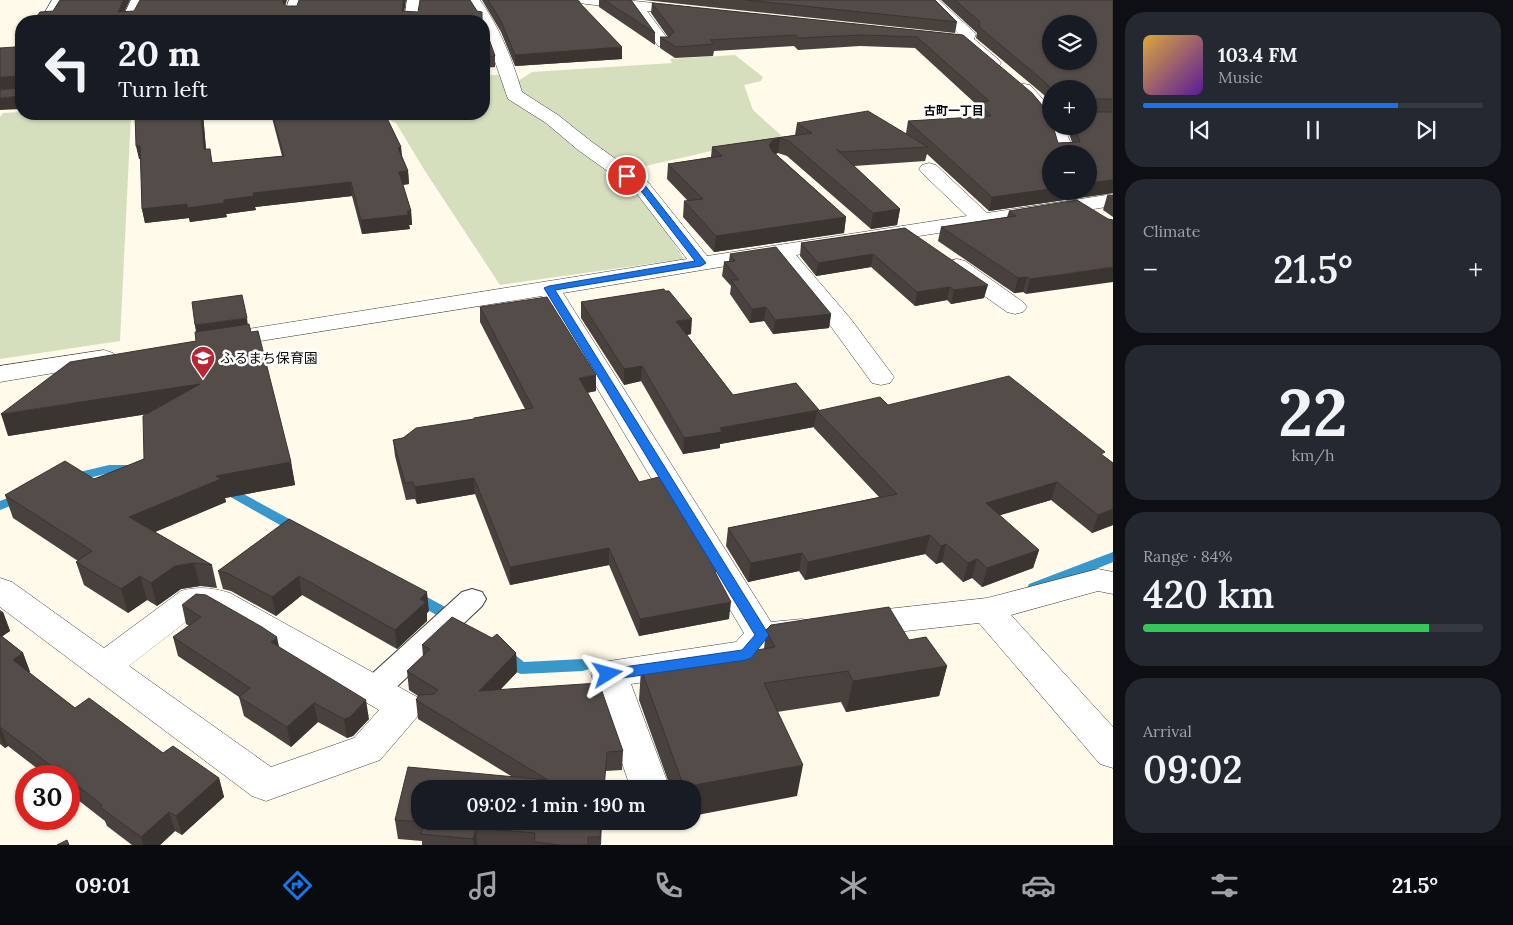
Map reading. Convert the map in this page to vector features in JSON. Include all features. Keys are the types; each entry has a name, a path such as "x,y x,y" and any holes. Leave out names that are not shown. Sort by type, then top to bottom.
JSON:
{"street":[{"path":"131,15 138,0"},
{"path":"411,15 414,0"},
{"path":"473,0 481,15"},
{"path":"586,0 708,13"},
{"path":"930,0 968,34 961,40 1008,75 1042,108"},
{"path":"636,5 663,43"},
{"path":"490,31 503,54 500,73 514,95 552,119 585,146 641,186 701,263"},
{"path":"929,169 983,220"},
{"path":"206,342 906,231 1095,204"},
{"path":"844,219 865,238"},
{"path":"906,231 1015,307"},
{"path":"781,251 841,323 881,378"},
{"path":"549,288 762,635"},
{"path":"0,374 128,354"},
{"path":"648,780 608,674 746,654 762,635 987,610 1098,580 1113,582"},
{"path":"0,590 266,785 367,749 404,707 218,600 193,599 104,666"},
{"path":"987,610 1113,752"}],"lane":[{"path":"374,690 472,599"}],"green space":[{"path":"735,55 763,77 761,81 744,85 753,110 784,138 720,149 628,170 519,94 518,81 532,72 672,63 670,59"},
{"path":"490,75 503,75 506,95 551,120 638,187 684,259 500,285 425,171 396,123 390,120 490,120"},
{"path":"15,112 15,120 131,120 120,341 0,359 0,117 3,113"}],"building":[{"path":"60,0 123,0 118,12 134,11 140,0 283,0 282,2 286,6 297,6 299,0 403,0 402,11 418,12 420,0 470,0 477,11 482,12 482,15 38,15 40,12 53,11"},
{"path":"488,0 577,0 622,47 515,55 501,21"},
{"path":"604,0 631,0 655,33"},
{"path":"746,0 935,0 957,22"},
{"path":"955,0 1113,0 1113,99 1097,99 1097,80 1042,80 979,27 980,22"},
{"path":"652,3 963,35 1032,93 1042,105 1042,135 1056,135 1058,143 1080,142 1077,135 1097,135 1097,112 1113,112 1113,180 1097,182 1097,145 1042,145 1042,190 992,197 908,121 991,116 978,102 989,101 917,37 862,35 799,38 795,35 710,40 714,44 676,47 660,37 669,37 674,32"},
{"path":"490,42 495,56 490,56"},
{"path":"15,47 15,76 0,77 0,48"},
{"path":"15,88 15,97 0,98 0,90"},
{"path":"868,111 928,147 841,152 836,149 900,209 873,213 789,141 780,138 773,140 769,145 772,151 846,217 716,236 684,201 703,199 668,164 722,156 712,147 812,133 797,123"},
{"path":"135,120 202,120 204,149 210,149 212,163 284,156 274,120 388,120 401,147 398,148 408,171 399,172 411,211 407,211 409,215 361,220 351,182 253,193 254,196 224,200 224,203 187,208 187,204 142,209 140,146 136,146"},
{"path":"1077,200 1108,219 1113,220 1113,267 1030,279 1027,277 1018,278 941,227 1016,216 1009,211"},
{"path":"905,228 988,285 954,290 950,287 917,292 873,254 818,263 801,243"},
{"path":"776,247 831,314 775,320 766,307 752,309 731,280 739,280 724,262 735,261 730,254"},
{"path":"664,289 669,291 692,319 676,321 733,395 796,383 819,410 720,428 722,432 684,438 642,366 624,369 581,302"},
{"path":"242,295 247,318 195,325 192,302"},
{"path":"547,297 596,375 579,378 639,482 659,477 717,571 715,572 731,602 640,619 609,548 510,567 474,478 415,487 413,482 405,483 393,440 403,438 416,428 533,408 480,307"},
{"path":"249,324 251,332 258,331 291,462 216,476 221,479 129,517 212,565 194,563 175,566 151,583 140,576 121,589 76,562 92,551 5,495 65,461 94,479 144,459 143,416 200,384 1,414 70,362 196,341 195,332"},
{"path":"1009,376 1105,452 1101,454 1113,463 1113,509 1098,515 1057,482 986,503 1039,550 987,568 977,559 968,563 946,544 941,546 930,535 808,562 802,553 751,563 728,528 897,494 817,411 880,397 888,405"},
{"path":"289,519 427,592 420,599 426,602 395,630 299,576 272,597 227,573 218,571"},
{"path":"196,594 206,595 262,627 277,637 271,642 366,700 350,717 344,719 314,703 287,727 239,697 250,688 173,637 201,617 182,605"},
{"path":"889,607 909,640 926,637 947,666 853,681 848,671 764,683 803,765 701,784 701,780 681,780 641,669 775,647 766,630 771,625"},
{"path":"452,617 492,638 497,634 516,653 479,691 599,683 623,751 607,752 605,780 548,780 416,700 419,695 434,694 438,690 407,671 430,649 422,645"},
{"path":"0,635 23,653 13,660 75,708 89,698 163,753 173,746 219,778 176,816 169,812 141,837 100,807 102,805 80,788 80,765 50,765 0,727"},
{"path":"408,767 548,780 411,780 411,821 395,820"},
{"path":"422,830 475,830 473,839 421,834"},
{"path":"500,830 601,830 600,837 588,837 588,845 560,845 534,842 535,833"},
{"path":"67,840 69,845 57,845"}],"waterway":[{"path":"72,478 109,469 133,469"},
{"path":"225,488 299,530"},
{"path":"0,506 23,496"},
{"path":"1034,588 1113,557"},
{"path":"414,595 455,619"},
{"path":"503,654 521,668 583,665"}],"place":[{"name":"ふるまち保育園","path":"203,379"}],"district":[{"name":"古町一丁目","path":"954,111"}],"route":[{"path":"608,674 746,654 762,635 549,288 701,263 641,186 627,176"}]}
